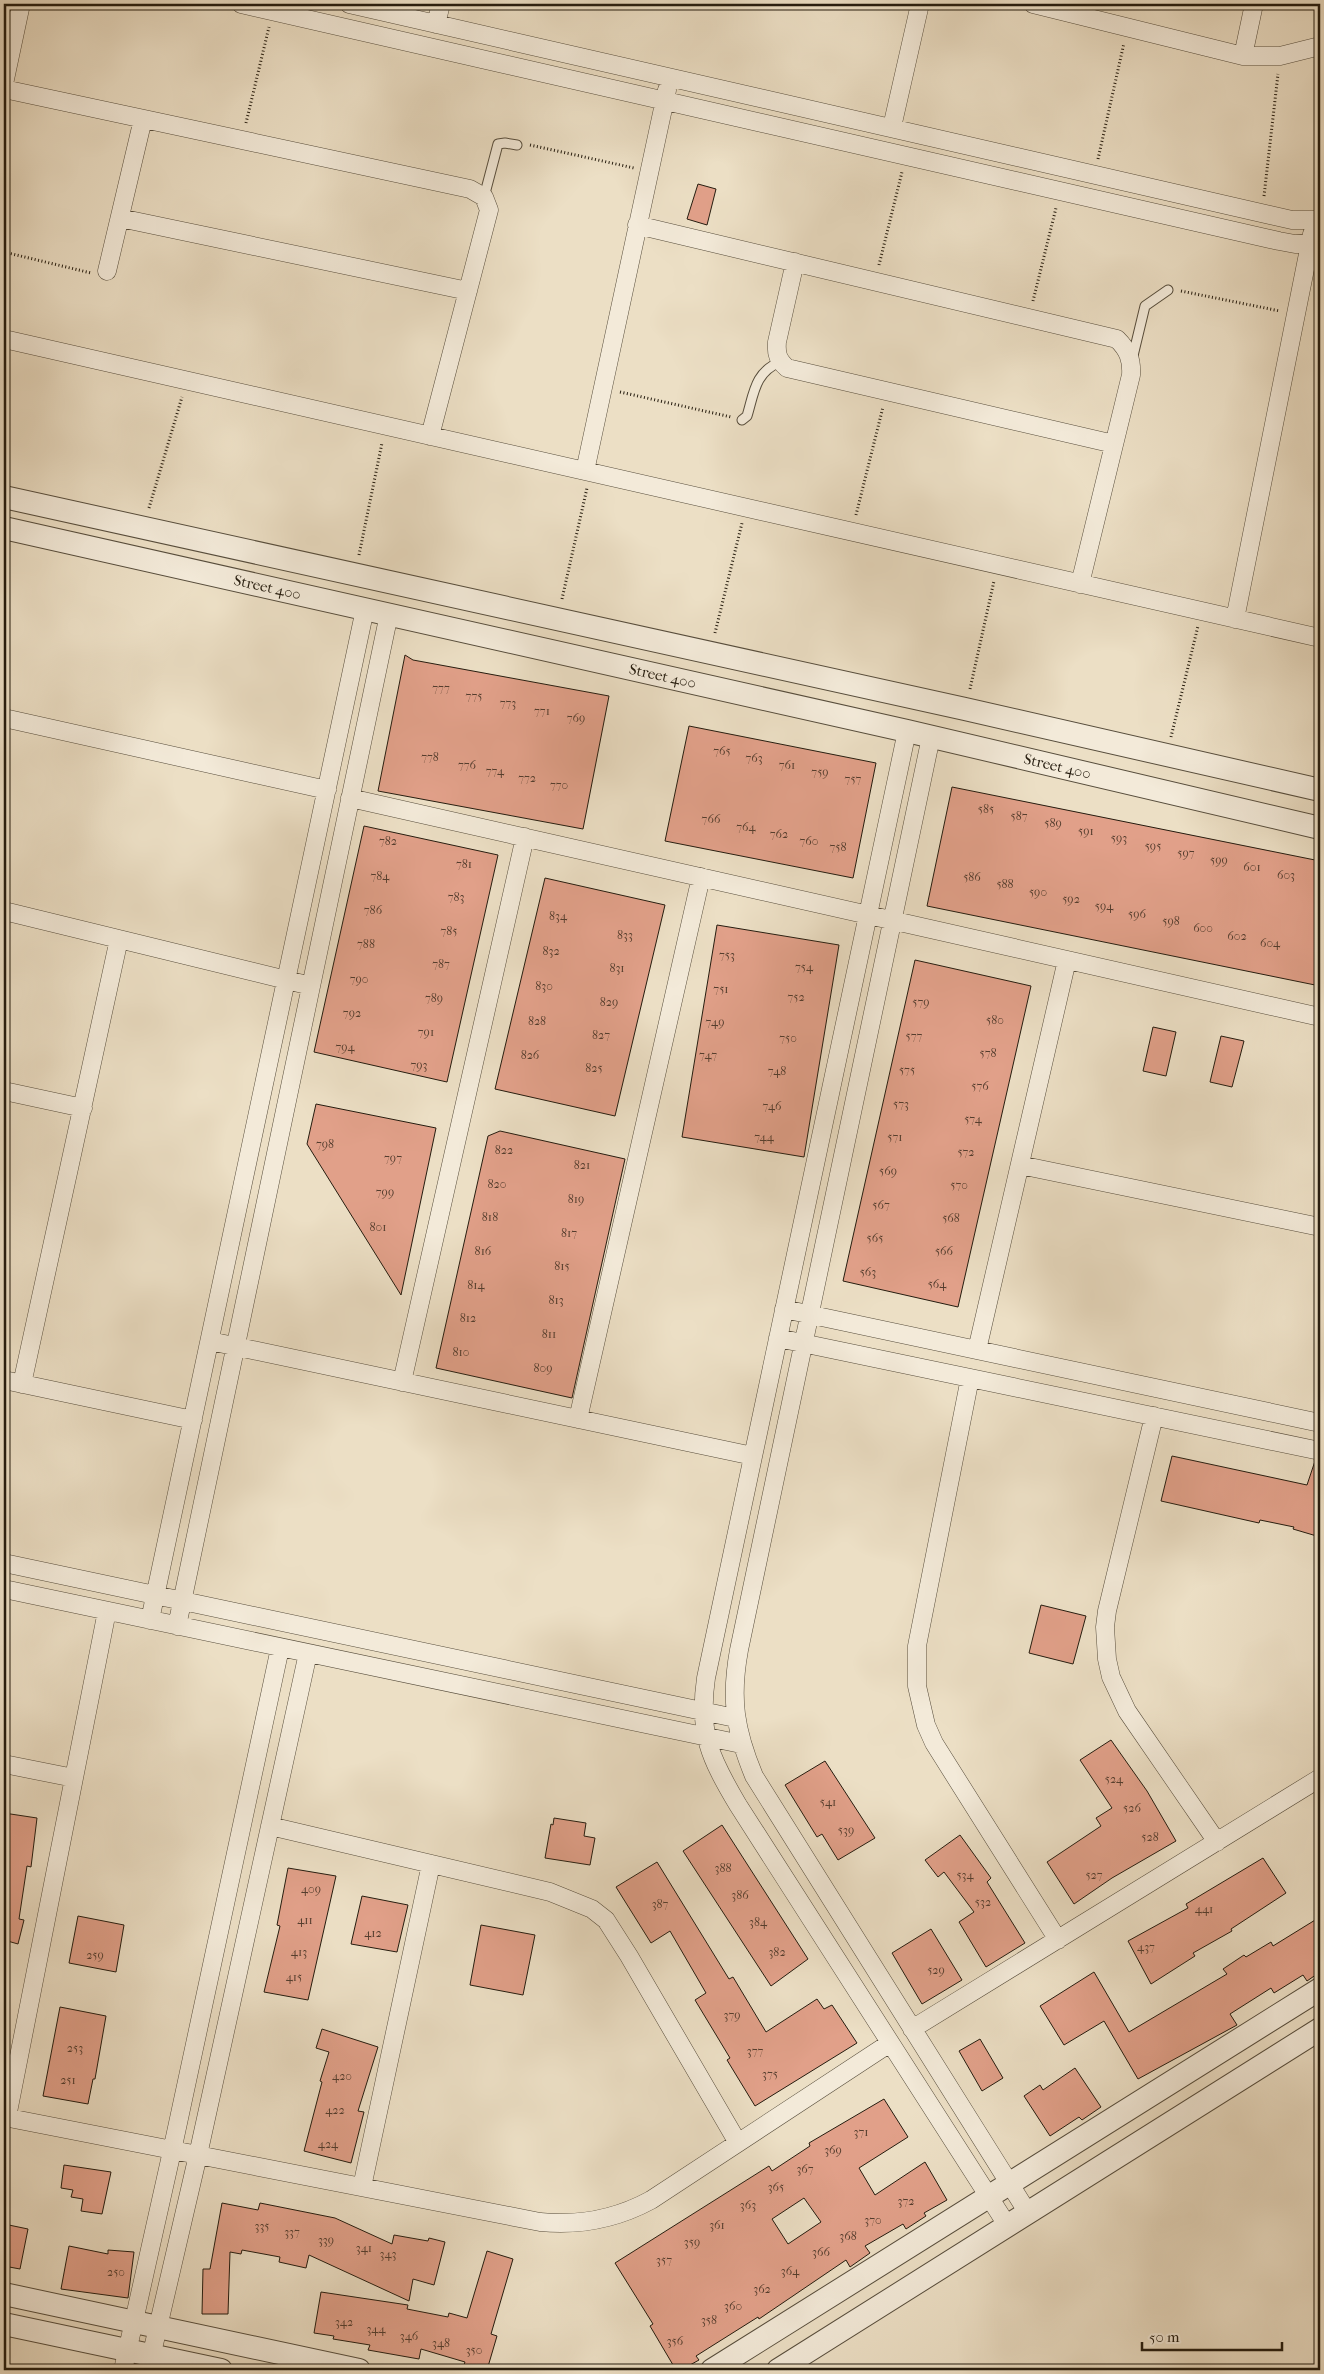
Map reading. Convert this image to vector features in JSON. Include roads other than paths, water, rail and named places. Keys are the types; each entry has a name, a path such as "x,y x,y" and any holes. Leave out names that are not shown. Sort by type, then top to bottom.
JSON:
{"street":[{"path":"4,84 21,4"},
{"path":"241,4 1279,241 1315,244"},
{"path":"349,4 1262,213 1317,221 1315,244 1296,314 1235,619"},
{"path":"436,24 441,4"},
{"path":"892,127 920,4"},
{"path":"1033,4 1243,56 1280,56 1320,46"},
{"path":"1243,56 1254,4"},
{"path":"588,472 602,388 669,77"},
{"path":"4,89 470,189 484,196 489,210 430,436"},
{"path":"107,271 143,119"},
{"path":"120,218 468,291"},
{"path":"638,225 1117,339 1127,349 1132,362 1080,584"},
{"path":"795,262 776,352 780,362 787,368 797,372 1114,444"},
{"path":"4,339 1320,638"},
{"name":"Street 400","path":"4,497 965,709 1320,790"},
{"name":"Street 400","path":"4,528 931,736 1320,828"},
{"path":"150,1620 365,609"},
{"path":"177,1626 389,614"},
{"path":"914,698 706,1678 703,1712 706,1737 718,1770 738,1805 1007,2225"},
{"path":"4,718 327,790"},
{"path":"931,736 735,1670 735,1718 741,1744 754,1776 1028,2213"},
{"path":"350,798 1320,1017"},
{"path":"402,1382 525,837"},
{"path":"578,1419 701,877"},
{"path":"4,911 311,986"},
{"path":"22,1384 119,939"},
{"path":"977,1350 1067,960"},
{"path":"4,1091 83,1108"},
{"path":"1020,1165 1320,1227"},
{"path":"784,1309 1320,1423"},
{"path":"778,1338 1320,1451"},
{"path":"210,1341 753,1456"},
{"path":"970,1378 917,1646 917,1686 926,1725 943,1760 1058,1940"},
{"path":"4,1380 193,1420"},
{"path":"1154,1416 1107,1611 1107,1659 1118,1695 1217,1842"},
{"path":"4,1563 735,1718"},
{"path":"4,1589 741,1744"},
{"path":"107,1611 5,2117 540,2222 580,2223 600,2220 636,2208 890,2043"},
{"path":"125,2360 280,1648"},
{"path":"149,2363 198,2155 308,1653"},
{"path":"4,1764 74,1778"},
{"path":"912,2029 1320,1778"},
{"path":"270,1826 550,1892 592,1909 606,1920 629,1956 738,2143"},
{"path":"362,2187 431,1864"},
{"path":"712,2370 1320,1989"},
{"path":"778,2370 1320,2029"},
{"path":"4,2294 360,2370"},
{"path":"4,2324 125,2360 221,2370"}],"lane":[{"path":"484,196 498,144 517,145"},
{"path":"1132,362 1145,306 1168,290"},
{"path":"742,420 747,416 760,376 765,370 780,362"}]}
